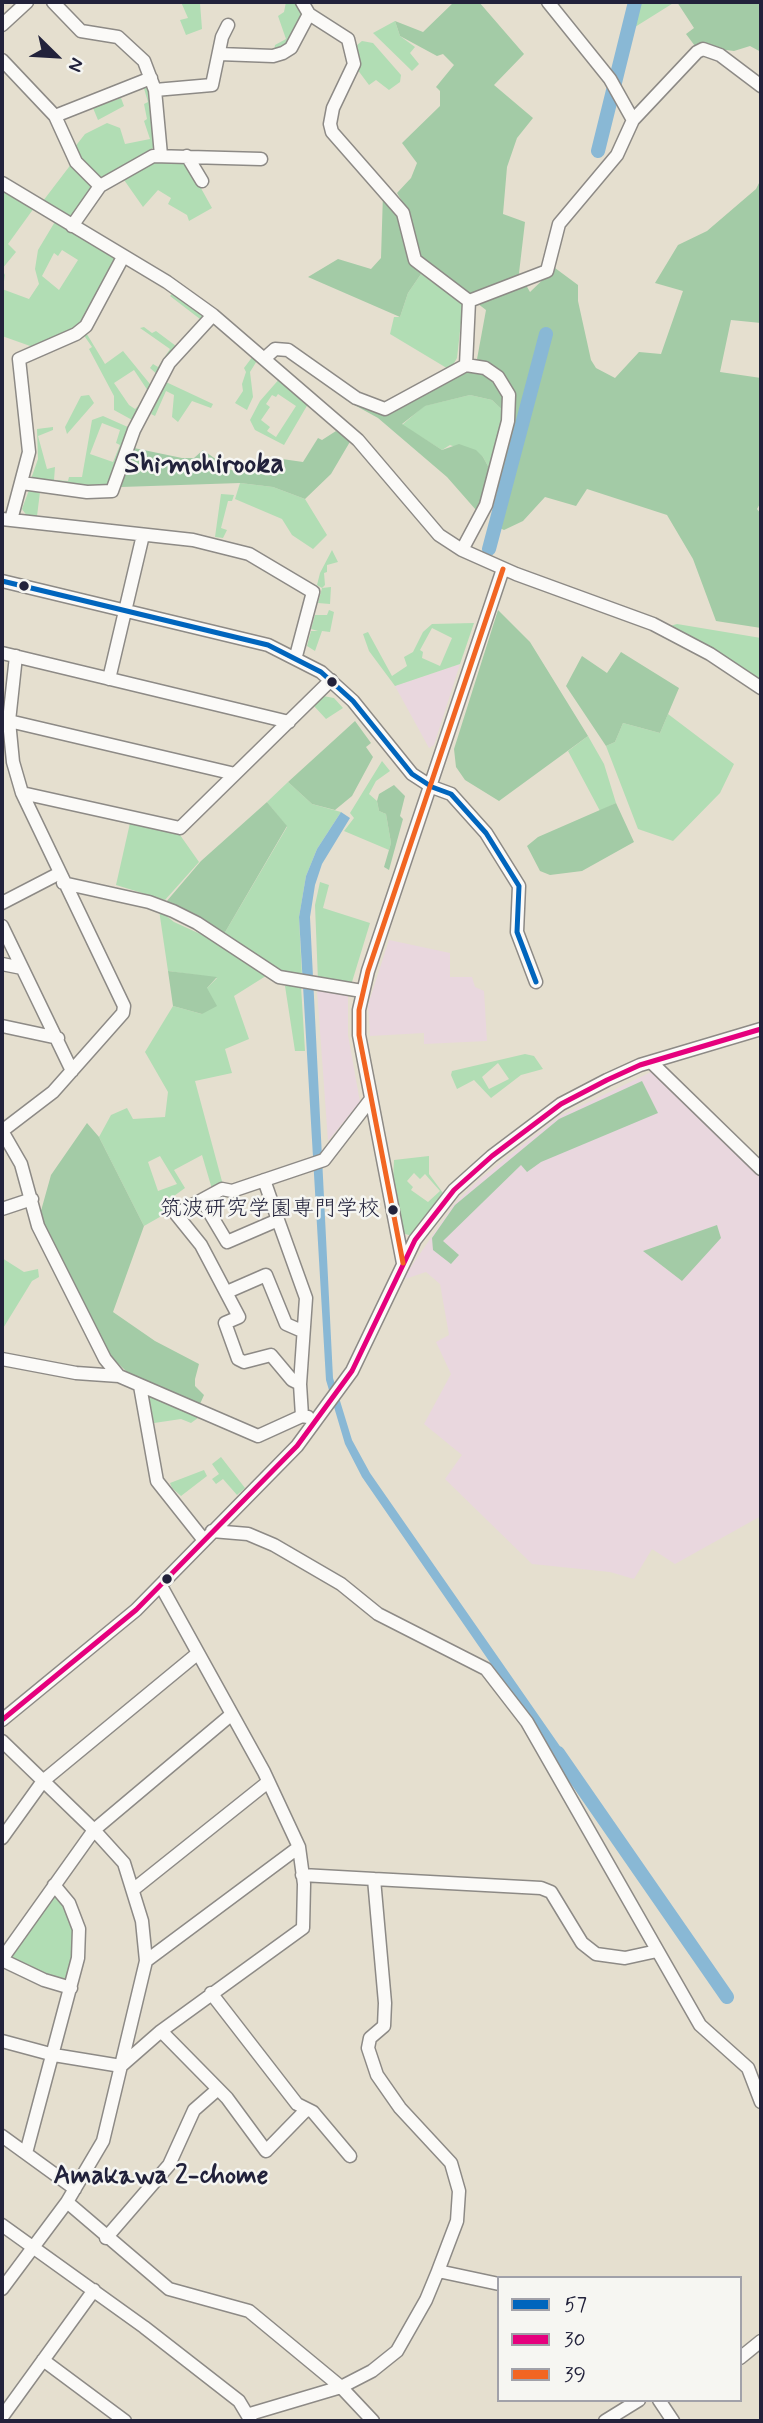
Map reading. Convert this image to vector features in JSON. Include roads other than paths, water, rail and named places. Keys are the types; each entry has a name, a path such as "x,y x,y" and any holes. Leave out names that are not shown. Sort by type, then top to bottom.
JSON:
{"street":[{"path":"2,25 27,2"},
{"path":"53,2 81,31 118,37 144,61 153,84 161,155"},
{"path":"302,2 309,14 348,39 354,64 333,108 331,129 404,213 415,260 469,301"},
{"path":"548,2 610,79 633,120"},
{"path":"219,54 273,56 283,53 291,48 309,14"},
{"path":"55,116 153,84 212,85 228,25"},
{"path":"469,301 547,271 559,224 617,155 633,120 684,64 703,49 720,55 761,86"},
{"path":"2,60 55,116 76,162 100,186"},
{"path":"72,226 100,186 133,164 161,155 261,159"},
{"path":"187,156 202,181"},
{"path":"2,183 167,282 213,315 358,440 439,534 462,550 503,569 653,624 709,654 761,688"},
{"path":"123,257 86,326 76,334 19,359 22,412 29,452 22,482 6,520 207,542 233,548 313,592 296,656"},
{"path":"466,365 469,301"},
{"path":"22,482 87,492 112,491 134,430 169,363 213,315"},
{"path":"265,358 275,349 288,350 356,398 385,409 466,365 485,368 499,377 505,384 510,406 486,505 462,550"},
{"path":"109,679 143,535"},
{"path":"402,1263 385,1185 359,1035 362,991 503,569"},
{"path":"2,581 249,640 296,656 331,680 368,718 412,774 432,787 451,793 485,833 517,880 517,932 536,982"},
{"path":"2,653 289,722"},
{"path":"16,656 9,720 13,762 22,793 124,1006 123,1013 53,1092 2,1131 21,1164 38,1226 105,1359 119,1376"},
{"path":"22,793 180,828 331,680"},
{"path":"9,720 235,774"},
{"path":"2,903 61,879 173,911 197,923 279,977 362,991"},
{"path":"2,926 72,1071"},
{"path":"2,964 22,968"},
{"path":"2,1026 58,1038"},
{"path":"2,1359 76,1373 119,1376 258,1436 308,1417 340,1388 360,1356 415,1240 447,1199 492,1156 561,1104 651,1062 761,1029"},
{"path":"651,1062 761,1169"},
{"path":"300,1384 283,1371 271,1355 244,1362 238,1359 225,1323 239,1317 201,1245 176,1214 222,1189 232,1191 312,1166 325,1159 371,1099"},
{"path":"2,1720 161,1586 207,1535 297,1446 308,1417 300,1384 306,1298 264,1180"},
{"path":"2,1209 32,1199"},
{"path":"202,1200 227,1242 278,1220"},
{"path":"227,1292 265,1275 286,1324 302,1331"},
{"path":"140,1386 157,1482 207,1535 248,1534 285,1550 341,1584 378,1614 486,1669 527,1722 700,2025 748,2068 761,2102"},
{"path":"121,2066 211,1993 303,1928 299,1847 268,1782 161,1586"},
{"path":"2,1838 43,1781 197,1654"},
{"path":"71,1988 44,1980 2,1960 94,1830 232,1714"},
{"path":"2,1741 94,1830 124,1863 142,1921 146,1961 103,2141 67,2202 2,2289"},
{"path":"134,1889 268,1782"},
{"path":"146,1961 299,1847"},
{"path":"302,1875 541,1888 551,1892 582,1943 596,1954 625,1958 657,1951"},
{"path":"2,2225 144,2327 239,2401 250,2418 341,2387 372,2371 397,2351 426,2300 438,2272 457,2221 459,2192 451,2163 400,2108 377,2074 368,2048 370,2038 384,2026 385,2003 374,1879"},
{"path":"26,2153 78,1958 79,1929 69,1903 54,1885"},
{"path":"211,1993 297,2104 307,2109 350,2157"},
{"path":"161,2031 218,2089 266,2151 307,2109"},
{"path":"2,2041 54,2055 121,2066"},
{"path":"106,2238 169,2165 194,2110 218,2089"},
{"path":"2,2136 75,2189"},
{"path":"67,2202 169,2289 249,2311 341,2387 373,2421"},
{"path":"438,2272 497,2284"},
{"path":"2,2417 6,2402 43,2360 94,2290"},
{"path":"742,2356 761,2341"},
{"path":"43,2360 125,2421"},
{"path":"605,2421 636,2402"},
{"path":"660,2402 673,2421"}],"water":[{"path":"341,812 350,818 322,864 315,885 310,917 333,1378 352,1440 370,1473 573,1765 565,1771 362,1477 345,1444 326,1380 299,917 306,876 317,849"}],"waterway":[{"path":"598,151 635,2"},
{"path":"489,549 546,334"},
{"path":"558,1753 727,1997"}],"place":[{"name":"筑波研究学園専門学校","path":"393,1210"}],"district":[{"name":"Shimohirooka","path":"204,466"},
{"name":"Amakawa 2-chome","path":"161,2178"}]}
